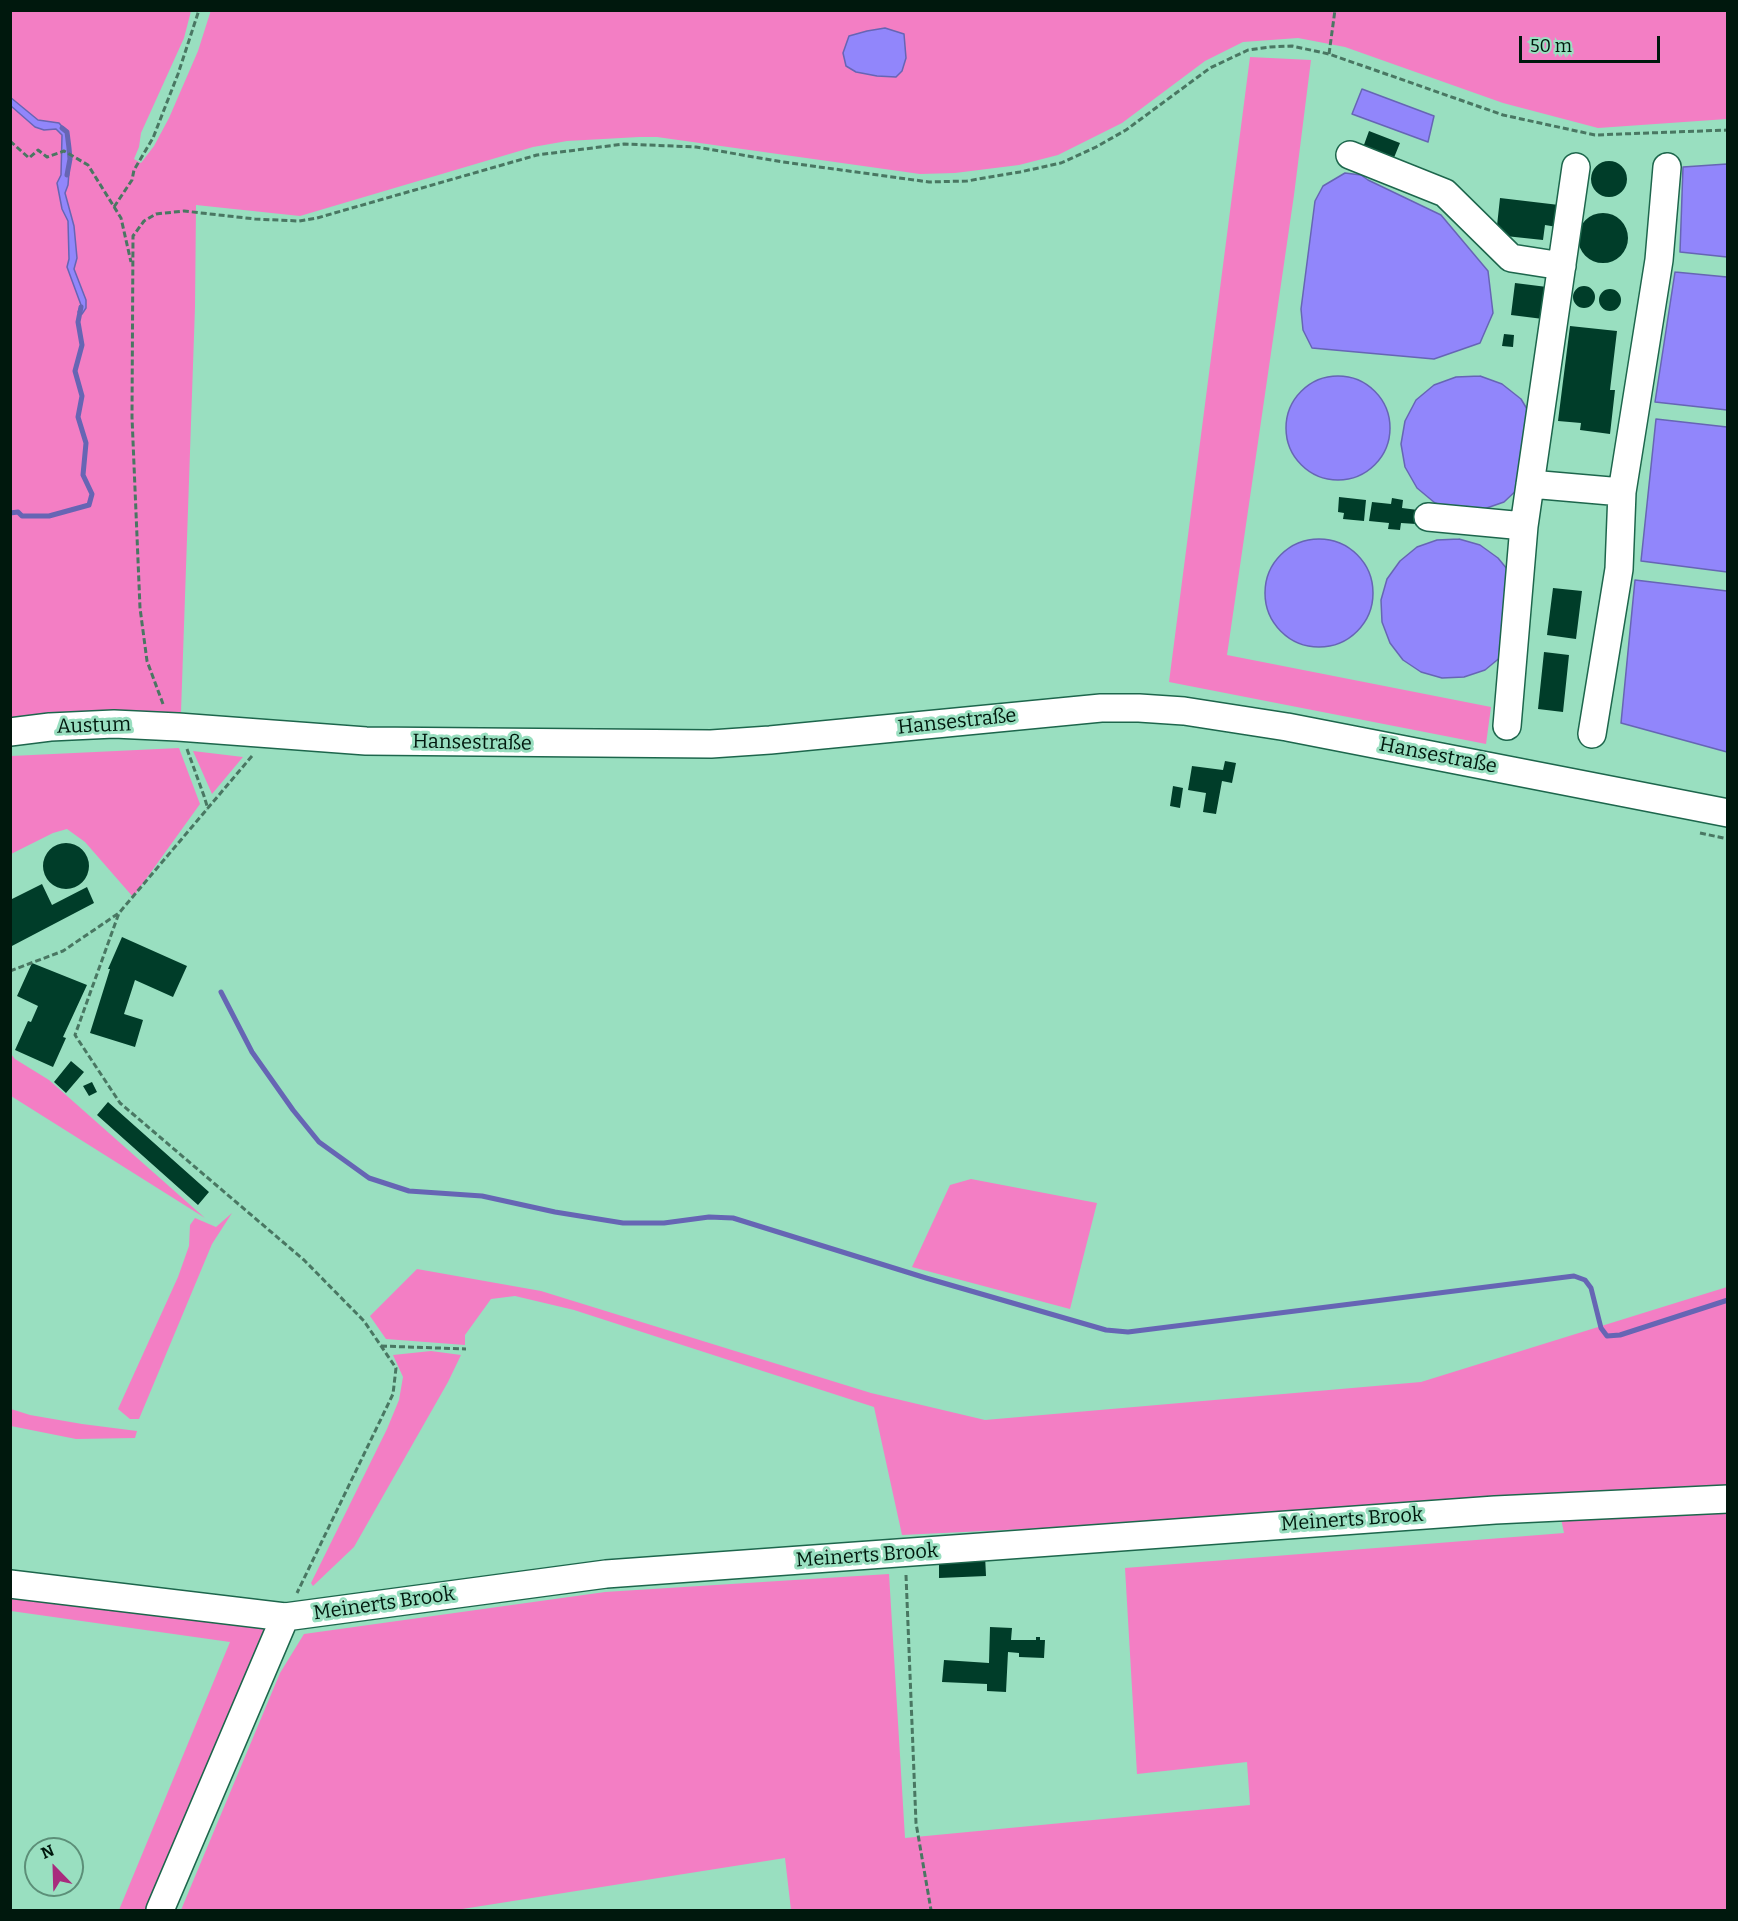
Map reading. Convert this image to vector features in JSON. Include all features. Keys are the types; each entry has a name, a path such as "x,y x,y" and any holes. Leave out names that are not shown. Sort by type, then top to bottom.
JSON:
{"street":[{"path":"1350,155 1445,194 1511,258 1562,266"},
{"path":"1507,726 1524,526 1576,166"},
{"path":"1592,734 1619,569 1622,492 1659,260 1667,167"},
{"path":"1530,484 1622,492"},
{"path":"1428,517 1524,526"},
{"name":"Hansestraße","path":"181,735 366,741 711,744 1101,708 1139,708 1194,712 1287,727 1728,813"},
{"name":"Austum","path":"10,732 50,727 114,724 181,735"},
{"name":"Meinerts Brook","path":"10,1584 285,1617 606,1574 1483,1511 1728,1499"},
{"path":"160,1911 285,1617"}],"path":[{"path":"114,207 132,180 134,170 153,138 178,74 199,10"},
{"path":"1329,54 1335,10"},
{"path":"207,809 181,735 159,698 147,661 140,608 132,417 133,236 144,221 156,214 184,211 255,219 299,221 317,218 537,155 624,144 696,147 783,162 929,182 967,181 1061,162 1096,147 1126,130 1210,69 1248,50 1292,46 1329,54 1503,115 1595,135 1728,130"},
{"path":"10,141 29,158 38,150 47,158 64,150 88,165 121,218 132,270"},
{"path":"10,971 63,951 119,913 257,751"},
{"path":"1700,832 1728,839"},
{"path":"119,913 75,1035 120,1103 304,1260 364,1321 396,1368 393,1394 285,1617"},
{"path":"381,1346 466,1349"},
{"path":"905,1553 916,1823 931,1911"}],"shaded area":[{"path":"211,10 1727,11 1727,119 1598,128 1503,103 1345,47 1298,38 1243,42 1205,61 1122,123 1058,155 1019,165 955,173 920,174 657,137 639,137 567,141 533,147 300,216 196,205 195,307 181,712 56,716 11,722 10,11 191,11 184,38 141,133 134,159 141,163 154,146 169,118 198,51"},
{"path":"885,28 904,34 906,58 902,71 896,77 856,72 846,66 843,53 849,36"},
{"path":"1250,57 1311,60 1294,195 1227,655 1491,707 1486,744 1169,682"},
{"path":"1362,89 1434,116 1428,142 1352,114"},
{"path":"10,97 38,120 59,123 67,132 70,159 68,185 65,193 74,226 77,258 74,269 86,300 86,308 82,314 78,312 81,305 67,267 69,259 68,221 62,209 57,183 61,175 62,135 56,129 44,130 35,127 11,106"},
{"path":"1727,164 1727,257 1680,252 1683,167"},
{"path":"1345,173 1361,175 1441,215 1488,271 1493,313 1480,343 1434,359 1312,348 1303,330 1301,309 1315,201 1323,186"},
{"path":"1675,272 1727,277 1727,410 1655,402"},
{"path":"1338,376 1358,380 1375,391 1386,408 1390,428 1386,448 1375,465 1358,476 1338,480 1318,476 1301,465 1290,448 1286,428 1290,408 1301,391 1318,380"},
{"path":"1480,376 1502,384 1521,399 1533,419 1521,486 1504,502 1481,510 1458,510 1435,503 1417,488 1405,467 1401,444 1405,421 1416,400 1434,385 1456,377"},
{"path":"1656,419 1727,427 1727,572 1641,561"},
{"path":"1319,539 1340,543 1357,555 1369,572 1373,593 1369,614 1357,631 1340,643 1319,647 1298,643 1281,631 1269,614 1265,593 1269,572 1281,555 1298,543"},
{"path":"1459,539 1480,545 1498,558 1512,575 1502,656 1485,670 1464,677 1442,678 1421,672 1403,660 1390,643 1382,622 1381,600 1387,579 1400,561 1417,547 1437,540"},
{"path":"1635,580 1727,591 1727,752 1621,723"},
{"path":"179,748 200,804 133,897 85,842 67,829 53,833 11,854 11,756"},
{"path":"193,751 243,757 212,794"},
{"path":"11,1054 15,1059 49,1080 205,1218 11,1096"},
{"path":"971,1179 1097,1203 1070,1309 912,1267 950,1185"},
{"path":"232,1213 212,1244 139,1419 130,1419 118,1409 178,1277 189,1246 190,1225 195,1218 216,1227"},
{"path":"417,1269 541,1291 871,1393 985,1420 1421,1382 1727,1287 1727,1910 791,1910 785,1858 456,1910 181,1910 280,1673 304,1634 605,1592 889,1574 905,1838 1250,1805 1247,1762 1137,1774 1125,1568 1564,1533 1556,1494 1128,1524 902,1535 874,1407 574,1310 515,1296 491,1299 465,1335 465,1345 386,1339 370,1316"},
{"path":"431,1351 461,1355 354,1547 313,1586 311,1583 399,1400 403,1377 393,1355"},
{"path":"11,1409 30,1415 137,1431 135,1438 76,1439 11,1426"},
{"path":"11,1584 285,1617 160,1910 119,1910 230,1642 11,1611"}],"building":[{"path":"1369,131 1400,143 1391,165 1361,153"},
{"path":"1609,161 1622,166 1627,179 1622,192 1609,197 1596,192 1591,179 1596,166"},
{"path":"1500,198 1559,205 1557,227 1545,225 1543,240 1496,235"},
{"path":"1603,213 1621,220 1628,238 1621,256 1603,263 1585,256 1578,238 1585,220"},
{"path":"1515,283 1547,287 1543,319 1511,315"},
{"path":"1584,286 1592,289 1595,297 1592,305 1584,308 1576,305 1573,297 1576,289"},
{"path":"1610,289 1618,292 1621,300 1618,308 1610,311 1602,308 1599,300 1602,292"},
{"path":"1570,326 1617,331 1610,390 1615,390 1610,434 1580,430 1581,423 1558,421"},
{"path":"1504,334 1514,335 1513,347 1502,346"},
{"path":"1339,497 1366,500 1364,521 1343,519 1344,513 1338,512"},
{"path":"1392,498 1403,500 1402,508 1418,510 1416,524 1401,523 1400,530 1388,529 1389,523 1369,521 1372,502 1391,504"},
{"path":"1553,588 1582,591 1576,639 1547,635"},
{"path":"1544,652 1569,655 1563,712 1538,709"},
{"path":"1225,761 1236,763 1232,783 1222,781 1216,814 1203,812 1206,793 1188,790 1192,766 1223,770"},
{"path":"1173,786 1183,788 1180,808 1170,806"},
{"path":"66,843 75,844 83,849 88,857 88,875 83,883 75,888 66,889 57,888 49,883 44,875 43,866 44,857 49,849 57,844"},
{"path":"42,884 52,905 87,887 94,903 10,947 10,900"},
{"path":"122,937 187,966 173,997 135,980 124,1014 143,1020 135,1047 90,1033 110,969 108,969"},
{"path":"32,963 87,985 63,1037 66,1038 53,1067 15,1050 28,1021 31,1022 38,1006 17,996"},
{"path":"71,1061 84,1072 66,1093 54,1082"},
{"path":"92,1082 97,1092 89,1096 83,1086"},
{"path":"108,1102 209,1192 198,1205 97,1115"},
{"path":"985,1555 986,1576 939,1578 939,1556"},
{"path":"990,1627 1012,1628 1011,1640 1036,1640 1036,1637 1040,1637 1040,1640 1045,1640 1044,1658 1019,1657 1019,1653 1008,1652 1006,1692 987,1691 987,1684 942,1682 944,1660 989,1663"}],"waterway":[{"path":"62,128 67,132 69,148 70,159 67,175"},
{"path":"10,513 18,512 22,516 49,516 89,505 92,494 83,475 86,443 78,417 82,396 75,371 82,345 78,322 81,307"},
{"path":"221,992 252,1052 319,1142 369,1178 409,1191 482,1196 555,1212 623,1223 664,1223 709,1217 733,1218 926,1278 1106,1330 1128,1332 1574,1276 1585,1280 1591,1288 1601,1328 1607,1336 1620,1335 1728,1300"}]}
